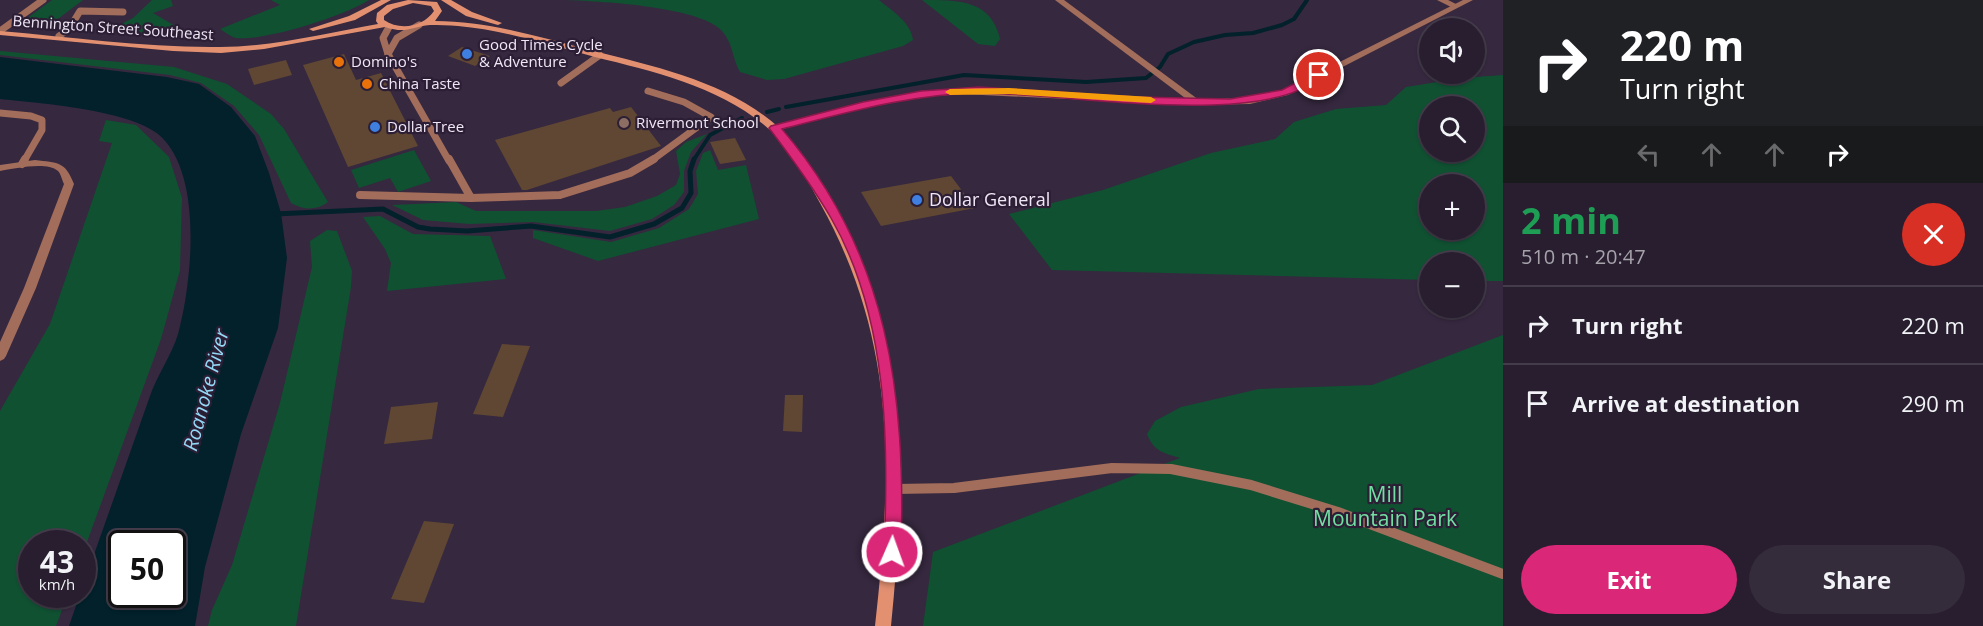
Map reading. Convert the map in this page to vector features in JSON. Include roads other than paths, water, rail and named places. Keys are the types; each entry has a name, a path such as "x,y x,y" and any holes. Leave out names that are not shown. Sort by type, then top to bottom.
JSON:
{"main road":[{"path":"237,48 352,18 387,0"},
{"path":"445,0 468,14 524,29 549,42"},
{"name":"Bennington Street Southeast","path":"331,33 380,15 403,1"},
{"path":"403,1 425,1 489,28 690,80 740,104 774,128 790,146 838,220 866,284 886,369 892,419 895,489 892,552 883,626"},
{"path":"422,24 436,15 433,4"},
{"path":"380,15 380,21 387,26"},
{"name":"Bennington Street Southeast","path":"0,32 173,48 237,48 264,46 331,33 387,26 457,23 489,28"}],"street":[{"path":"1059,0 1196,102"},
{"path":"1441,0 1456,6"},
{"path":"774,128 863,105 921,94 962,91 1196,102 1250,101 1285,93 1469,0"},
{"path":"0,168 36,163 57,166 68,176 69,184 38,268 0,356"}],"lane":[{"path":"0,32 43,0"},
{"path":"59,36 69,29 80,12 123,12"},
{"path":"388,54 398,38 422,24"},
{"path":"387,26 383,38 388,54 471,198"},
{"path":"561,83 600,56"},
{"path":"360,195 471,198 560,195 630,173 664,153 711,117 684,102 648,91"},
{"path":"0,113 31,116 42,120 42,130 22,164"},
{"path":"895,489 954,488 1102,469 1172,469 1251,485 1338,512 1503,574"}],"water":[{"name":"Roanoke River","path":"0,57 167,77 199,84 231,107 255,136 269,173 281,213 287,258 278,328 241,434 205,567 195,626 69,626 75,608 96,608 96,549 156,380 178,334 187,287 191,229 182,174 173,151 158,134 144,126 105,113 0,99"}],"waterway":[{"path":"786,107 964,75 1086,82 1146,78 1160,67 1168,54 1194,42 1225,35 1253,33 1282,25 1294,19 1307,0"},
{"path":"767,112 779,109"},
{"path":"694,160 710,135 742,118"},
{"path":"275,214 383,209 418,227 430,229 467,231 531,226 610,237 654,224 682,208 691,193 690,171 694,160"}],"place":[{"name":"Good Times Cycle & Adventure","path":"467,54"},
{"name":"Domino's","path":"339,62"},
{"name":"China Taste","path":"367,84"},
{"name":"Rivermont School","path":"624,123"},
{"name":"Dollar Tree","path":"375,127"},
{"name":"Dollar General","path":"917,200"}],"park label":[{"name":"Mill Mountain Park","path":"1385,507"}]}
